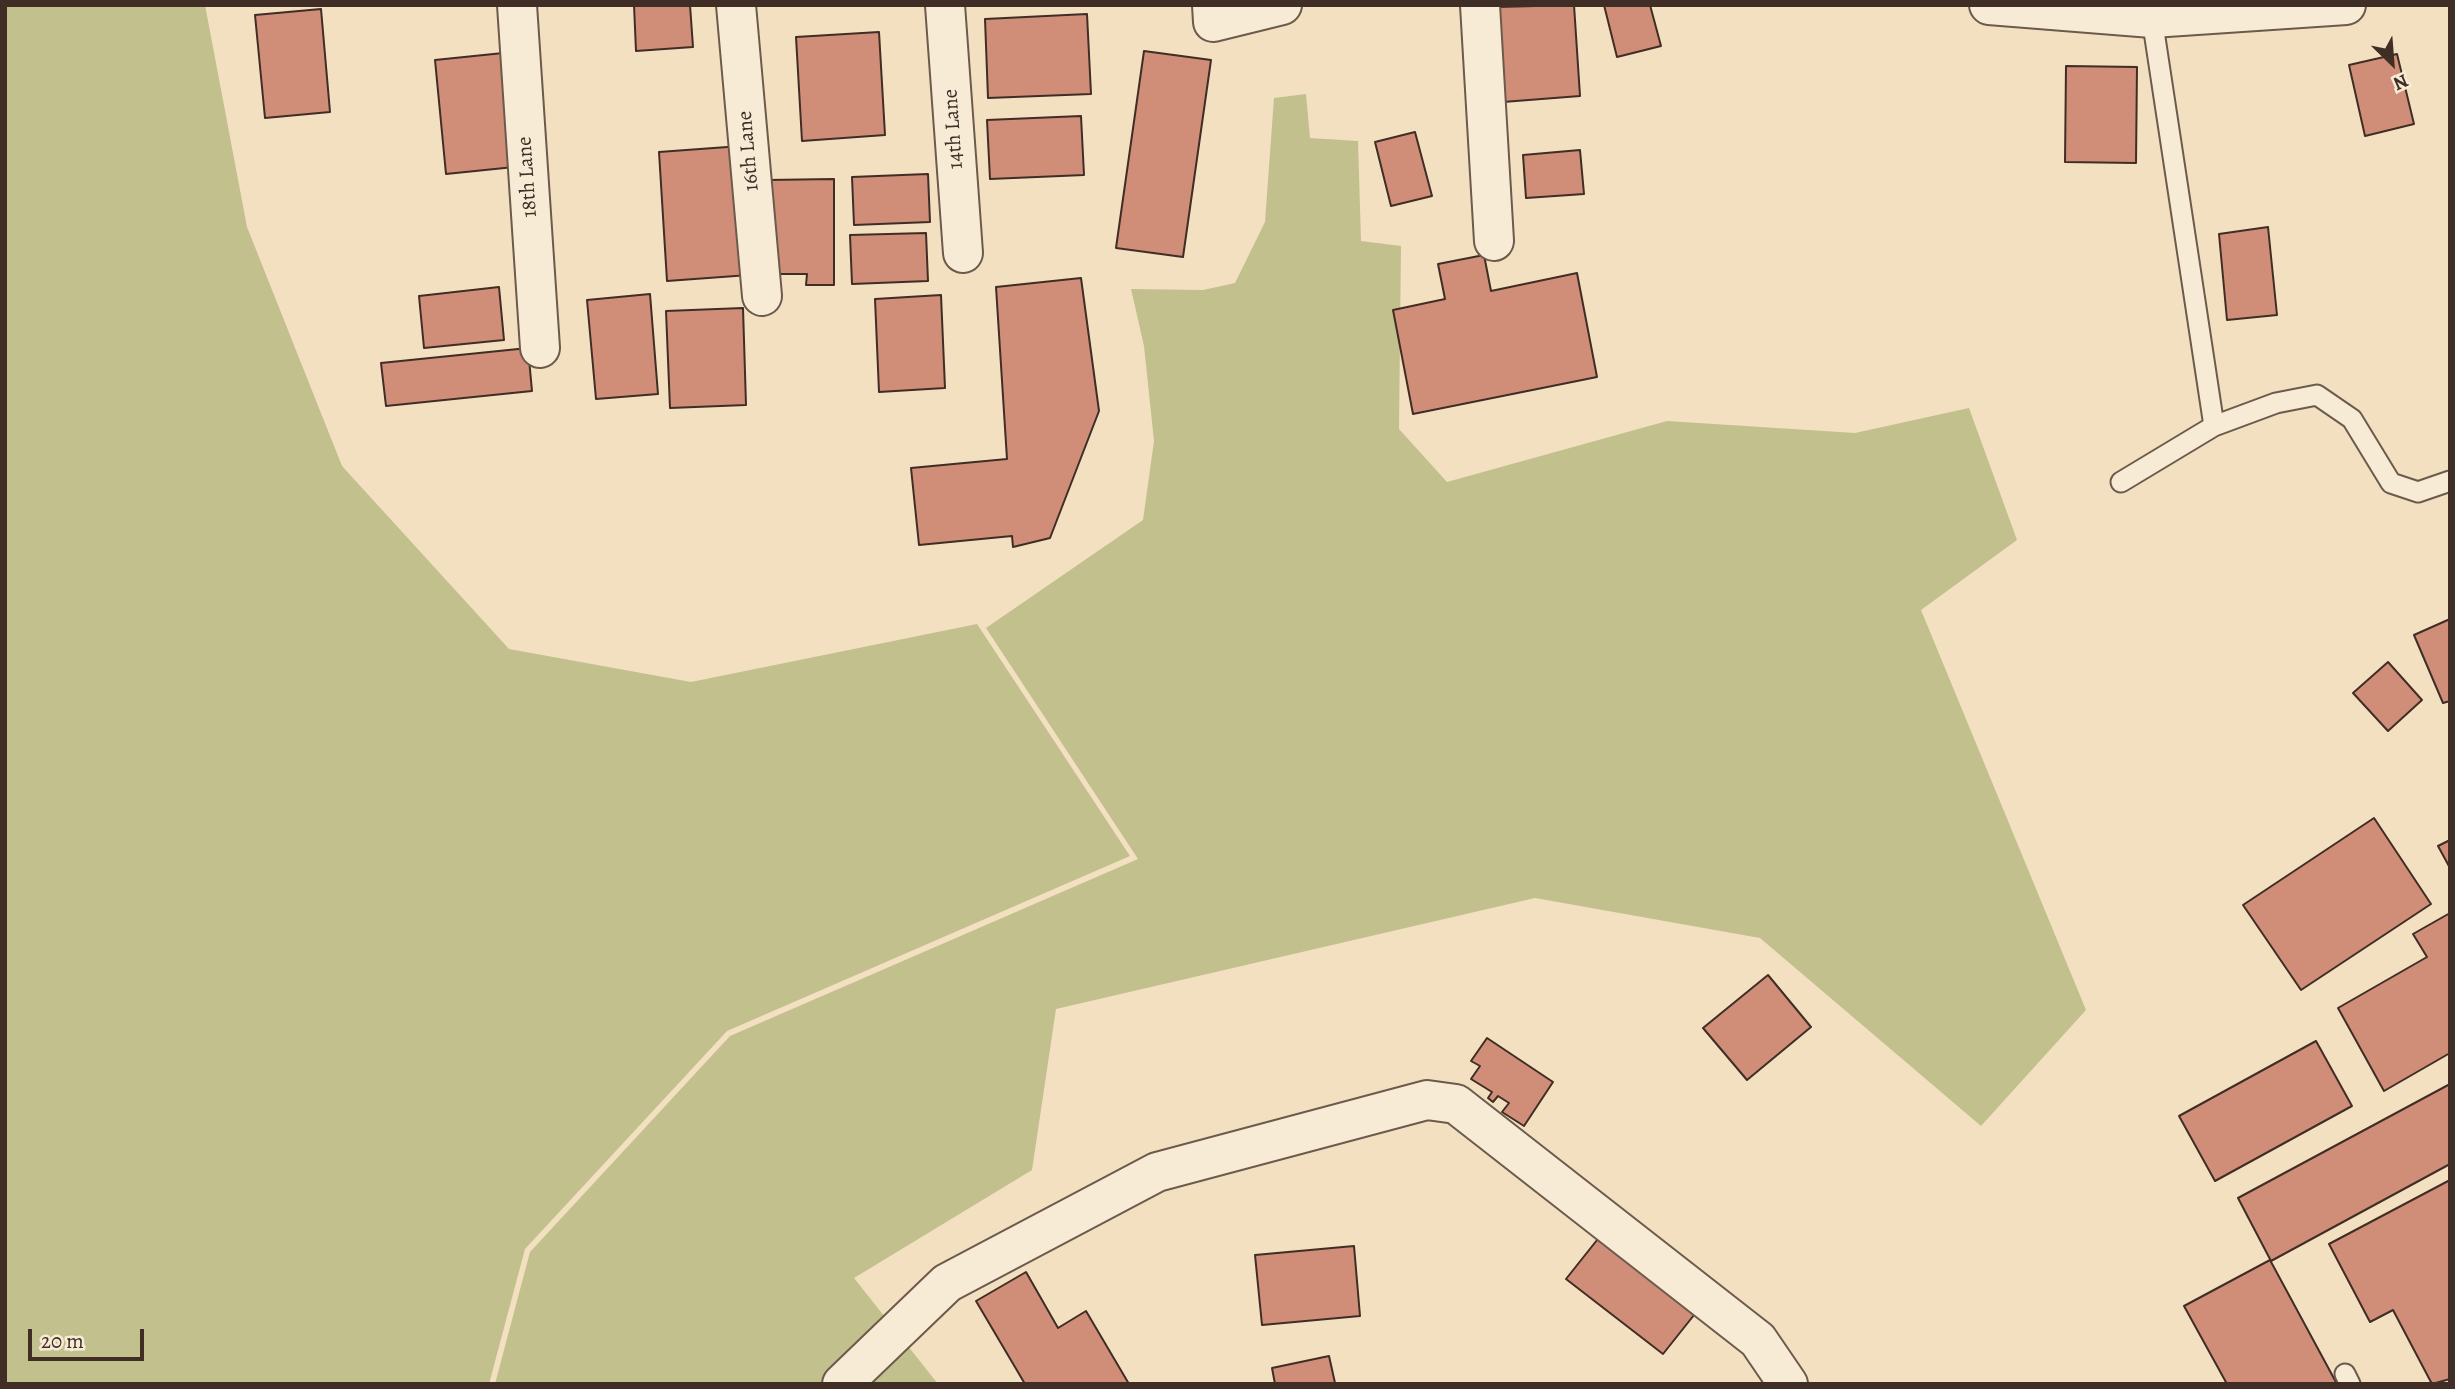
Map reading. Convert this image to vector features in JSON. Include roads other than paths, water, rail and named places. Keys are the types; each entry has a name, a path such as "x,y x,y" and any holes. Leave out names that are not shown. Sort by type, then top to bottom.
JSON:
{"street":[{"name":"18th Lane","path":"517,5 540,348"},
{"name":"16th Lane","path":"736,5 762,296"},
{"name":"14th Lane","path":"945,5 963,253"},
{"path":"1213,14 1282,5"},
{"path":"1480,5 1494,241"},
{"path":"1990,5 2152,18 2346,5"},
{"path":"842,1384 947,1283 1157,1172 1427,1100 1456,1104 1737,1323 1758,1340 1787,1384"}],"lane":[{"path":"2152,18 2214,426"},
{"path":"2120,482 2214,426 2276,403 2317,395 2352,419 2391,483 2418,492 2450,481"}]}
